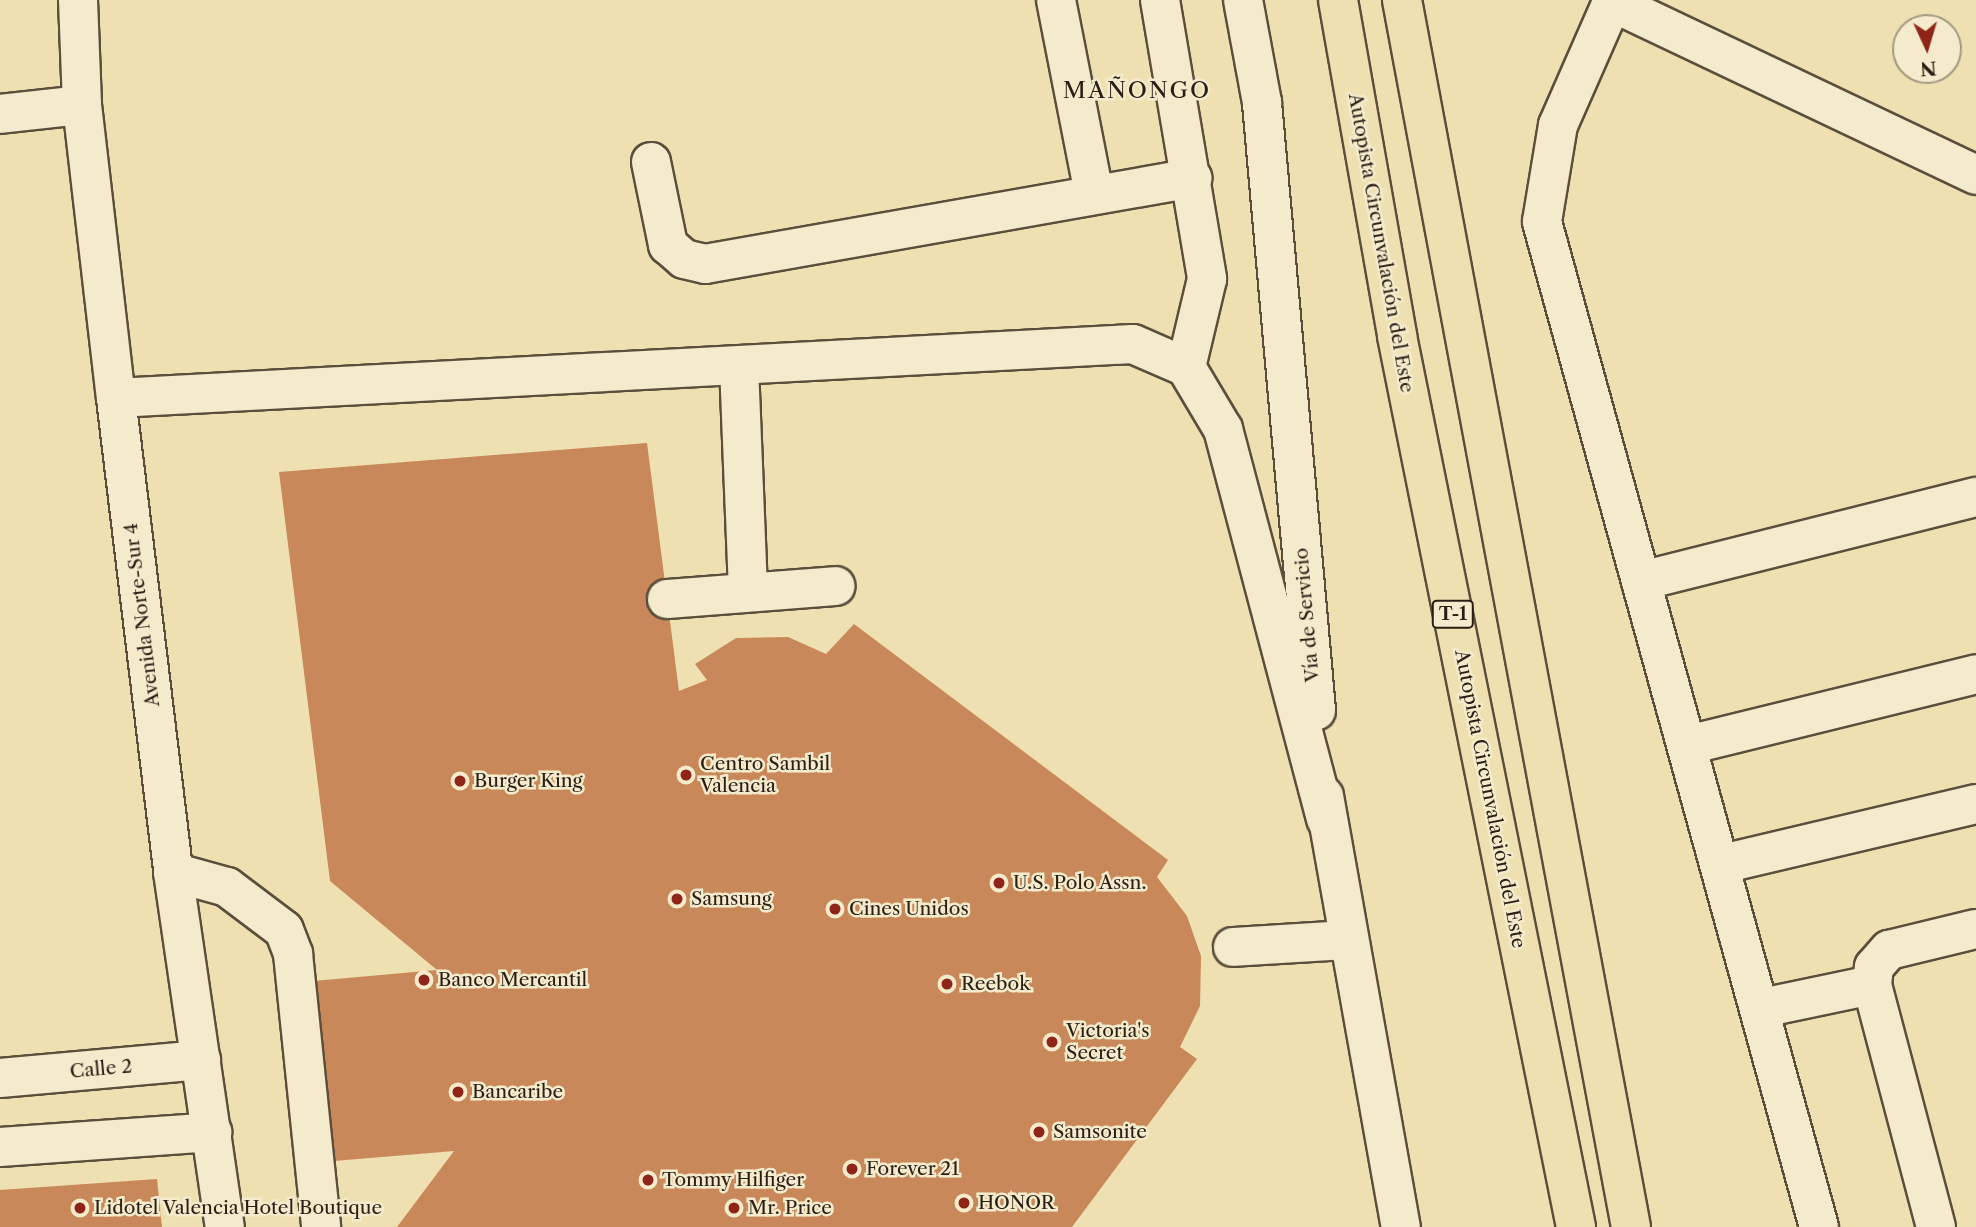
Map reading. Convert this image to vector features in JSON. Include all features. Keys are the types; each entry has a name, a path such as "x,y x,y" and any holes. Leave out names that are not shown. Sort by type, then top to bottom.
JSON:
{"highway":[{"name":"Autopista Circunvalación del Este","path":"1338,0 1397,336 1576,1227"},
{"path":"1402,0 1632,1227"}],"street":[{"name":"Avenida Norte-Sur 4","path":"78,0 82,105 116,398 173,872 225,1227"},
{"path":"1056,0 1094,193"},
{"path":"1160,0 1192,177 1207,279 1186,367"},
{"name":"Vía de Servicio","path":"1242,0 1262,103 1326,820 1401,1227"},
{"path":"1819,1227 1762,1009 1542,222 1558,125 1613,1 1976,175"},
{"path":"0,114 82,105"},
{"path":"651,162 668,245 684,259 705,264 1192,177"},
{"path":"116,398 1133,344 1186,367 1223,429 1326,820"},
{"path":"739,366 748,592"},
{"path":"1641,581 1976,497"},
{"path":"667,599 835,586"},
{"path":"1688,746 1976,674"},
{"path":"1722,864 1976,804"},
{"path":"173,872 227,887 284,930 293,954 321,1227"},
{"path":"1936,1227 1872,985 1874,967 1889,950 1976,929"},
{"path":"1233,947 1348,940"},
{"path":"1762,1009 1872,985"},
{"name":"Calle 2","path":"0,1078 201,1060"},
{"path":"0,1146 212,1132"}],"building":[{"name":"Centro Sambil Valencia","path":"647,443 679,691 707,680 695,664 736,638 788,637 826,654 854,624 1168,860 1157,877 1187,916 1201,956 1200,1006 1180,1047 1197,1059 1072,1227 397,1227 454,1151 322,1162 302,982 437,970 330,881 279,472"},
{"name":"Lidotel Valencia Hotel Boutique","path":"157,1179 162,1227 0,1227 0,1190"}],"place":[{"name":"Centro Sambil Valencia","path":"686,775"},
{"name":"Burger King","path":"460,781"},
{"name":"U.S. Polo Assn.","path":"999,883"},
{"name":"Samsung","path":"677,899"},
{"name":"Cines Unidos","path":"835,909"},
{"name":"Banco Mercantil","path":"424,980"},
{"name":"Reebok","path":"947,984"},
{"name":"Victoria's Secret","path":"1052,1042"},
{"name":"Bancaribe","path":"458,1092"},
{"name":"Samsonite","path":"1039,1132"},
{"name":"Forever 21","path":"852,1169"},
{"name":"Tommy Hilfiger","path":"648,1180"},
{"name":"HONOR","path":"964,1203"},
{"name":"Lidotel Valencia Hotel Boutique","path":"80,1208"},
{"name":"Mr. Price","path":"734,1208"}],"district":[{"name":"MAÑONGO","path":"1137,90"}]}
